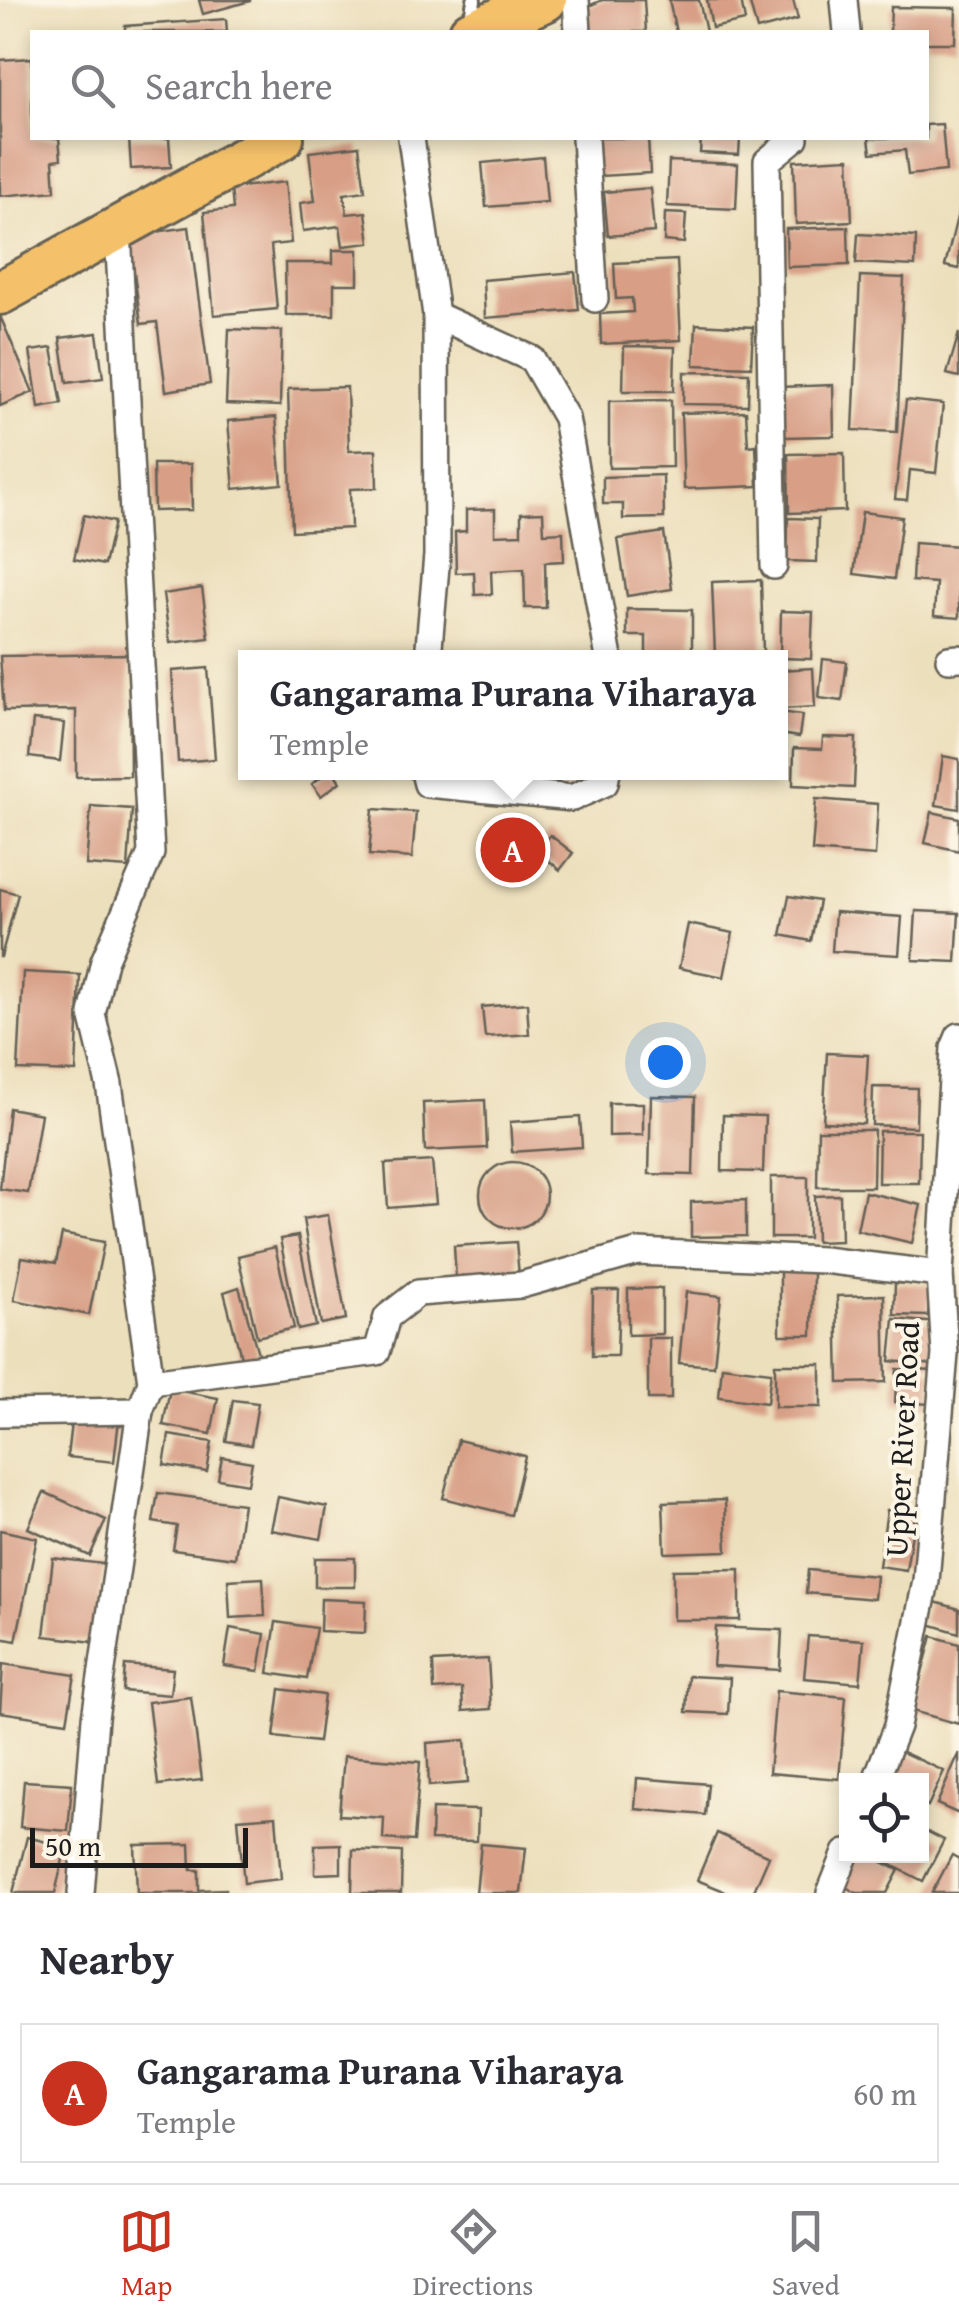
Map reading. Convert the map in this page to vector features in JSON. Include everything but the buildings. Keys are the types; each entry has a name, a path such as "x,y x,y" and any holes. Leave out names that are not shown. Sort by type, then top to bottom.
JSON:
{"highway":[{"path":"475,30 545,0"},
{"path":"0,293 278,140"}],"street":[{"path":"576,0 578,30"},
{"path":"844,0 847,30"},
{"path":"410,140 436,315 436,555 429,650"},
{"path":"585,140 596,300"},
{"path":"774,566 768,161 793,140"},
{"path":"81,1893 94,1718 140,1410 151,1382 109,1084 92,1014 104,961 152,852 118,231"},
{"path":"436,315 532,358 566,418 608,650"},
{"path":"426,780 427,784 572,798 606,780"},
{"name":"Upper River Road","path":"879,1773 898,1726 926,1581 945,1354 940,1274 954,1192 954,1048 959,1036"},
{"path":"151,1382 377,1352 386,1317 418,1293 520,1285 638,1252 823,1260 940,1274"},
{"path":"0,1414 140,1410"},
{"path":"830,1893 842,1863"}],"lane":[{"path":"470,30 474,0"}],"place":[{"name":"Gangarama Purana Viharaya","path":"513,850"}]}
